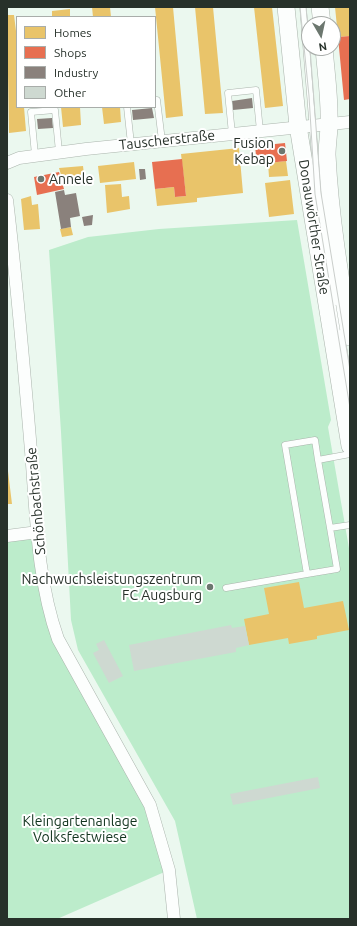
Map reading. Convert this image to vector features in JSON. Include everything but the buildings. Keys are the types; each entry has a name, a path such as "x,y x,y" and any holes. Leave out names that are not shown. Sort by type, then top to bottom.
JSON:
{"main road":[{"name":"Donauwörther Straße","path":"286,7 314,125 350,446"},
{"name":"Donauwörther Straße","path":"323,56 314,125 327,154 345,331"}],"street":[{"name":"Tauscherstraße","path":"7,163 12,160 35,155 59,152 350,122"},
{"name":"Schönbachstraße","path":"7,200 12,285 40,561 52,622 58,639 150,805 169,870 174,919"},
{"path":"7,536 38,532"}],"lane":[{"path":"303,7 314,125 318,193 337,309"},
{"path":"232,134 228,93 256,90 260,131"},
{"path":"156,100 162,141"},
{"path":"127,108 131,144"},
{"path":"35,155 30,112 55,110 59,152"},
{"path":"345,331 350,386"},
{"path":"226,588 337,569 315,440 285,445 307,574"},
{"path":"318,460 350,454"},
{"path":"330,528 350,525"}],"green space":[{"name":"Nachwuchsleistungszentrum FC Augsburg","path":"297,220 331,420 328,427 350,554 350,919 197,919 175,821 78,650 71,620 49,250 88,237 159,229"},
{"name":"Kleingartenanlage Volksfestwiese","path":"38,532 52,622 150,805 169,870 57,919 7,919 7,536"}],"tram line":[{"path":"300,7 309,96 315,194 350,408"},
{"path":"306,7 307,16"},
{"path":"311,56 321,193 350,370"}],"place":[{"name":"Fusion Kebap","path":"282,151"},
{"name":"Annele","path":"41,179"},
{"name":"Nachwuchsleistungszentrum FC Augsburg","path":"210,587"}]}
